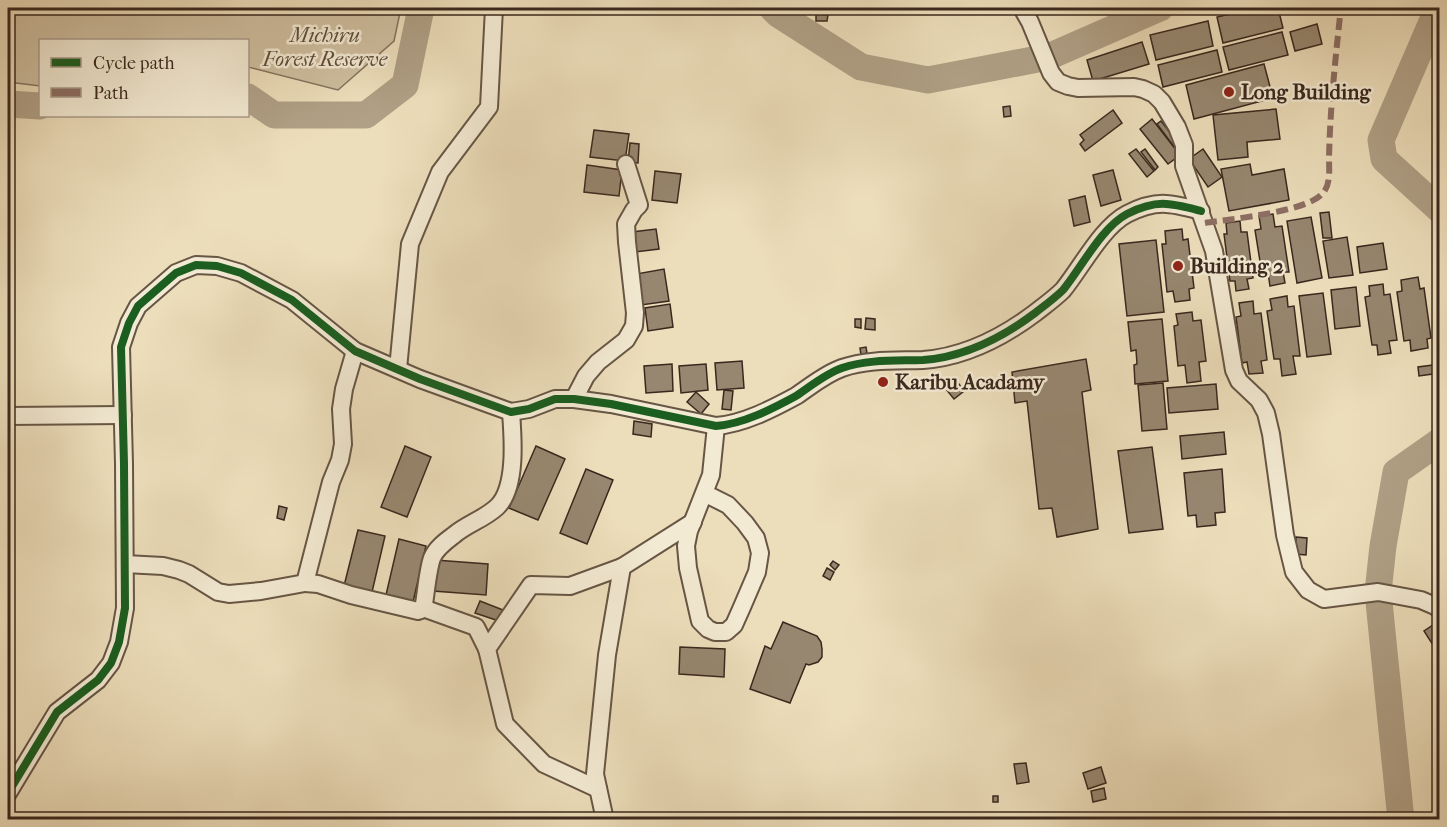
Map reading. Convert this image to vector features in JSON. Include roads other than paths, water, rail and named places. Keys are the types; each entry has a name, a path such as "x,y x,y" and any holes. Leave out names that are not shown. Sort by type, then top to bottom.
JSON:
{"street":[{"path":"398,369 410,244 440,172 489,107 494,8"},
{"path":"1026,15 1051,73 1059,82 1078,88 1134,87 1143,89 1154,94 1162,102 1177,127 1182,139 1184,166 1214,251 1234,370 1239,381 1259,400 1266,413 1285,535 1294,572 1308,590 1324,599 1378,592 1421,600 1440,610"},
{"path":"574,399 586,376 598,362 626,340 634,326 635,313 626,224 639,205 626,164"},
{"path":"8,793 57,712 98,680 111,663 119,642 125,608 121,347 129,323 138,306 176,273 196,265 217,266 241,273 292,300 356,351 420,379 512,412 529,410 555,399 574,399 611,404 716,426 728,425 763,412 840,368 879,360 926,359 956,354 975,347 1006,333 1061,292 1110,226 1124,215 1158,203 1176,204 1201,212"},
{"path":"305,583 331,482 340,460 343,444 341,409 344,388 356,351"},
{"path":"423,608 432,558 439,548 459,531 499,506 507,494 514,448 512,412"},
{"path":"8,416 123,415"},
{"path":"704,493 728,505 745,523 756,538 760,553 757,572 742,607 734,625 726,632 715,632 700,621 687,568 689,531 711,475 716,426"},
{"path":"487,649 531,585 570,585 622,567 693,522"},
{"path":"125,564 163,566 178,570 218,592 229,594 305,583 318,584 351,595 418,611 423,608 476,627 487,649 505,724 544,764 598,789"},
{"path":"605,819 595,774 607,655 622,567"}],"waterway":[{"path":"249,98 274,115 366,115 405,85 421,8"},
{"path":"772,8 861,67 928,80 1048,57 1160,8"},
{"path":"1438,8 1381,140 1384,159 1440,210"},
{"path":"8,104 39,106"},
{"path":"1401,820 1378,592 1383,546 1396,472 1440,441"}],"place":[{"name":"Long Building","path":"1229,92"},
{"name":"Building 2","path":"1178,266"},
{"name":"Karibu Acadamy","path":"883,382"}],"park label":[{"name":"Michiru Forest Reserve","path":"325,47"}]}
